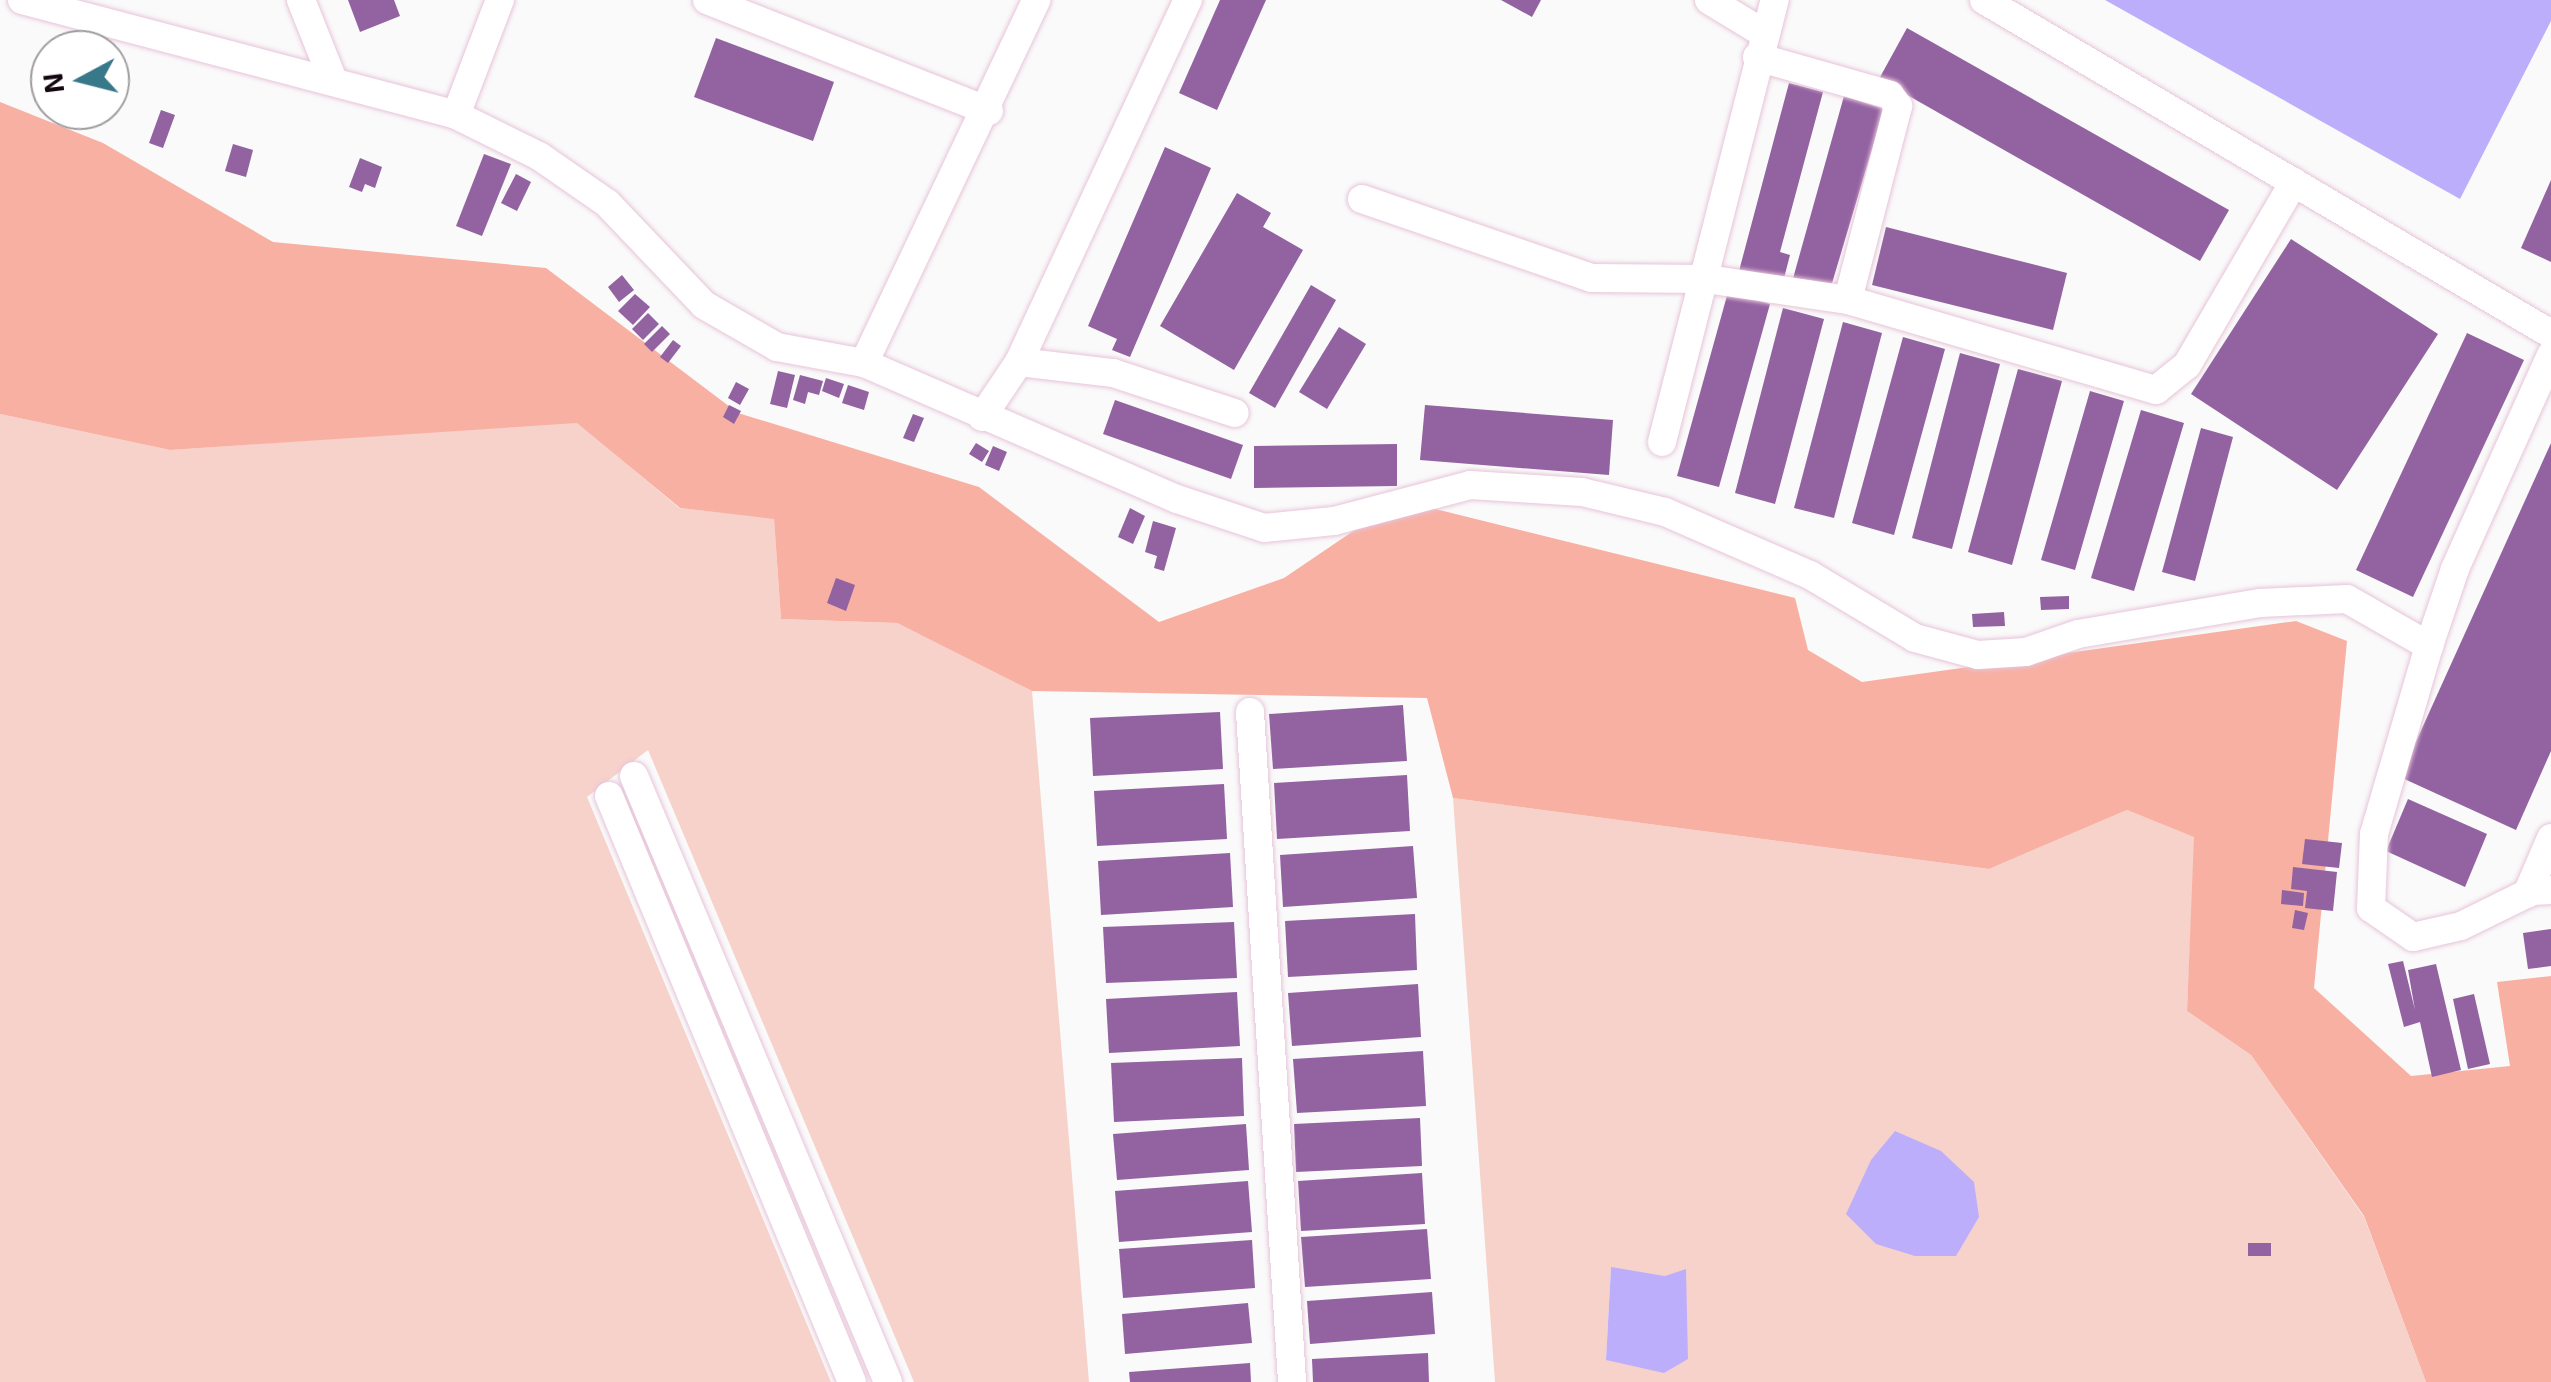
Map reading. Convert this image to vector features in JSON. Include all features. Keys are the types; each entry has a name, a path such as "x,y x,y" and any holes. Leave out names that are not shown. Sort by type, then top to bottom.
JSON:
{"street":[{"path":"22,0 332,78 456,115 539,156 607,203 704,305 777,347 864,363 982,416 1264,528 1334,521 1470,485 1582,492 1665,512 1810,575 1915,638 1978,655 2026,652 2078,634 2260,604 2347,599 2429,646"},
{"path":"301,0 332,78"},
{"path":"456,115 500,0"},
{"path":"708,0 989,111"},
{"path":"864,363 989,111 1036,0"},
{"path":"982,416 1018,362 1188,0"},
{"path":"1709,0 1760,45 1890,95 1898,106 1848,300"},
{"path":"1662,442 1774,0"},
{"path":"1984,0 2551,334"},
{"path":"1362,199 1591,278 1706,279 1848,300 2156,390 2187,365 2294,182"},
{"path":"2551,355 2455,570 2429,646 2374,834 2371,908 2414,937 2461,926 2539,892 2551,838"},
{"path":"1018,362 1114,373 1235,413"},
{"path":"1250,712 1292,1382"},
{"path":"634,776 888,1382"},
{"path":"608,796 852,1382"}],"shaded area":[{"path":"2105,0 2551,0 2551,21 2460,199"},
{"path":"0,102 30,114 30,130 70,130 103,143 273,242 546,268 738,413 979,487 1159,622 1284,578 1399,500 1795,598 1808,650 1862,682 2296,621 2347,641 2314,988 2411,1076 2510,1066 2497,982 2551,976 2551,1382 2426,1382 2364,1216 2251,1055 2187,1011 2194,837 2127,810 1989,869 1453,798 1427,698 1032,691 897,623 781,619 774,519 680,508 577,423 170,450 0,414"},
{"path":"0,414 170,450 577,422 679,508 774,518 781,619 897,623 1032,691 1089,1382 914,1382 648,750 587,797 831,1382 0,1382"},
{"path":"1453,798 1989,869 2127,810 2195,837 2187,1011 2251,1055 2364,1217 2426,1382 1495,1382","holes":["1611,1268 1665,1276 1606,1360"]},
{"path":"1895,1131 1941,1151 1974,1182 1979,1217 1956,1256 1915,1256 1876,1244 1846,1214 1871,1160"},
{"path":"1611,1267 1665,1276 1686,1269 1688,1359 1664,1373 1606,1360"}],"building":[{"path":"348,0 394,0 400,16 360,32"},
{"path":"1220,0 1266,0 1217,110 1179,93"},
{"path":"1501,0 1541,0 1532,17"},
{"path":"1907,28 2229,210 2200,261 1879,79"},
{"path":"716,38 834,82 813,141 694,97"},
{"path":"1789,83 1823,92 1780,252 1790,255 1783,282 1739,271"},
{"path":"1844,96 1884,109 1830,290 1792,282"},
{"path":"161,110 175,115 163,148 149,143"},
{"path":"233,144 253,150 246,177 225,171"},
{"path":"1165,147 1211,168 1130,357 1112,350 1117,339 1088,326"},
{"path":"484,154 511,164 482,236 456,226"},
{"path":"360,158 382,167 375,188 365,184 362,192 349,187"},
{"path":"516,174 531,182 517,211 501,203"},
{"path":"2551,180 2551,262 2521,248"},
{"path":"1237,193 1271,213 1263,227 1303,250 1234,370 1160,326"},
{"path":"1886,227 2067,273 2053,330 1872,285"},
{"path":"2291,239 2438,334 2337,490 2191,394"},
{"path":"622,275 634,290 619,302 608,287"},
{"path":"1311,285 1336,300 1275,408 1249,393"},
{"path":"1728,292 1770,304 1719,487 1677,476"},
{"path":"635,294 650,307 633,325 618,311"},
{"path":"1783,308 1824,319 1775,504 1735,493"},
{"path":"648,313 659,324 643,340 632,329"},
{"path":"1843,322 1882,333 1834,518 1794,508"},
{"path":"662,326 670,334 652,352 644,344"},
{"path":"1339,327 1366,344 1327,409 1299,392"},
{"path":"2467,333 2524,360 2413,597 2356,570"},
{"path":"1903,337 1945,349 1894,535 1852,523"},
{"path":"673,340 681,346 668,363 660,357"},
{"path":"1960,353 2000,364 1952,549 1912,538"},
{"path":"2018,369 2062,381 2012,565 1968,552"},
{"path":"778,371 795,375 787,408 770,404"},
{"path":"800,375 823,381 819,395 808,392 805,404 793,400"},
{"path":"826,378 844,384 839,398 822,391"},
{"path":"736,382 749,389 740,405 728,398"},
{"path":"848,385 869,392 864,410 842,403"},
{"path":"2090,391 2124,401 2075,570 2041,560"},
{"path":"1115,400 1243,445 1231,479 1103,434"},
{"path":"729,405 741,411 734,424 723,417"},
{"path":"1425,405 1613,420 1609,475 1420,460"},
{"path":"2141,410 2184,423 2134,591 2091,578"},
{"path":"913,414 924,418 914,442 903,438"},
{"path":"2201,428 2233,437 2195,581 2162,572"},
{"path":"976,443 989,451 982,462 969,454"},
{"path":"2551,443 2551,751 2516,830 2400,777"},
{"path":"1397,444 1397,486 1254,488 1254,446"},
{"path":"993,446 1007,452 999,471 985,465"},
{"path":"1130,508 1145,516 1133,544 1118,537"},
{"path":"1153,521 1176,528 1164,571 1154,568 1157,556 1145,552"},
{"path":"836,578 855,585 846,611 827,603"},
{"path":"2069,596 2069,609 2041,610 2040,597"},
{"path":"2004,612 2005,626 1973,627 1972,614"},
{"path":"1403,705 1407,761 1273,769 1269,714"},
{"path":"1220,712 1223,769 1093,776 1090,718"},
{"path":"1407,775 1410,831 1277,839 1274,783"},
{"path":"1224,784 1227,839 1097,846 1094,791"},
{"path":"2408,799 2487,834 2465,887 2386,851"},
{"path":"2305,839 2342,843 2339,868 2302,864"},
{"path":"1413,846 1417,898 1283,907 1280,855"},
{"path":"1230,853 1233,907 1101,915 1098,861"},
{"path":"2293,867 2337,872 2333,911 2305,908 2307,891 2291,889"},
{"path":"2282,890 2304,893 2303,906 2281,904"},
{"path":"2295,910 2308,913 2304,930 2292,928"},
{"path":"1415,914 1417,970 1288,977 1285,921"},
{"path":"1234,922 1237,978 1106,983 1103,927"},
{"path":"2551,929 2551,966 2528,969 2523,933"},
{"path":"2403,961 2415,1010 2408,970 2436,964 2461,1070 2432,1077 2420,1022 2404,1027 2388,964"},
{"path":"1418,984 1421,1037 1292,1046 1288,993"},
{"path":"1237,992 1240,1046 1109,1053 1106,999"},
{"path":"2474,994 2490,1064 2468,1069 2453,999"},
{"path":"1423,1051 1426,1106 1297,1113 1293,1059"},
{"path":"1242,1058 1244,1116 1114,1122 1111,1063"},
{"path":"1420,1118 1422,1166 1296,1172 1294,1124"},
{"path":"1246,1124 1249,1170 1117,1180 1113,1134"},
{"path":"1422,1173 1425,1224 1301,1231 1298,1181"},
{"path":"1248,1181 1252,1232 1119,1242 1115,1191"},
{"path":"1427,1229 1431,1279 1305,1287 1301,1237"},
{"path":"1252,1240 1255,1288 1123,1298 1119,1249"},
{"path":"2248,1243 2271,1243 2271,1256 2248,1256"},
{"path":"1432,1292 1435,1334 1310,1344 1307,1301"},
{"path":"1248,1303 1252,1343 1125,1354 1122,1314"},
{"path":"1428,1353 1429,1382 1313,1382 1312,1359"},
{"path":"1250,1363 1251,1382 1130,1382 1129,1372"}]}
